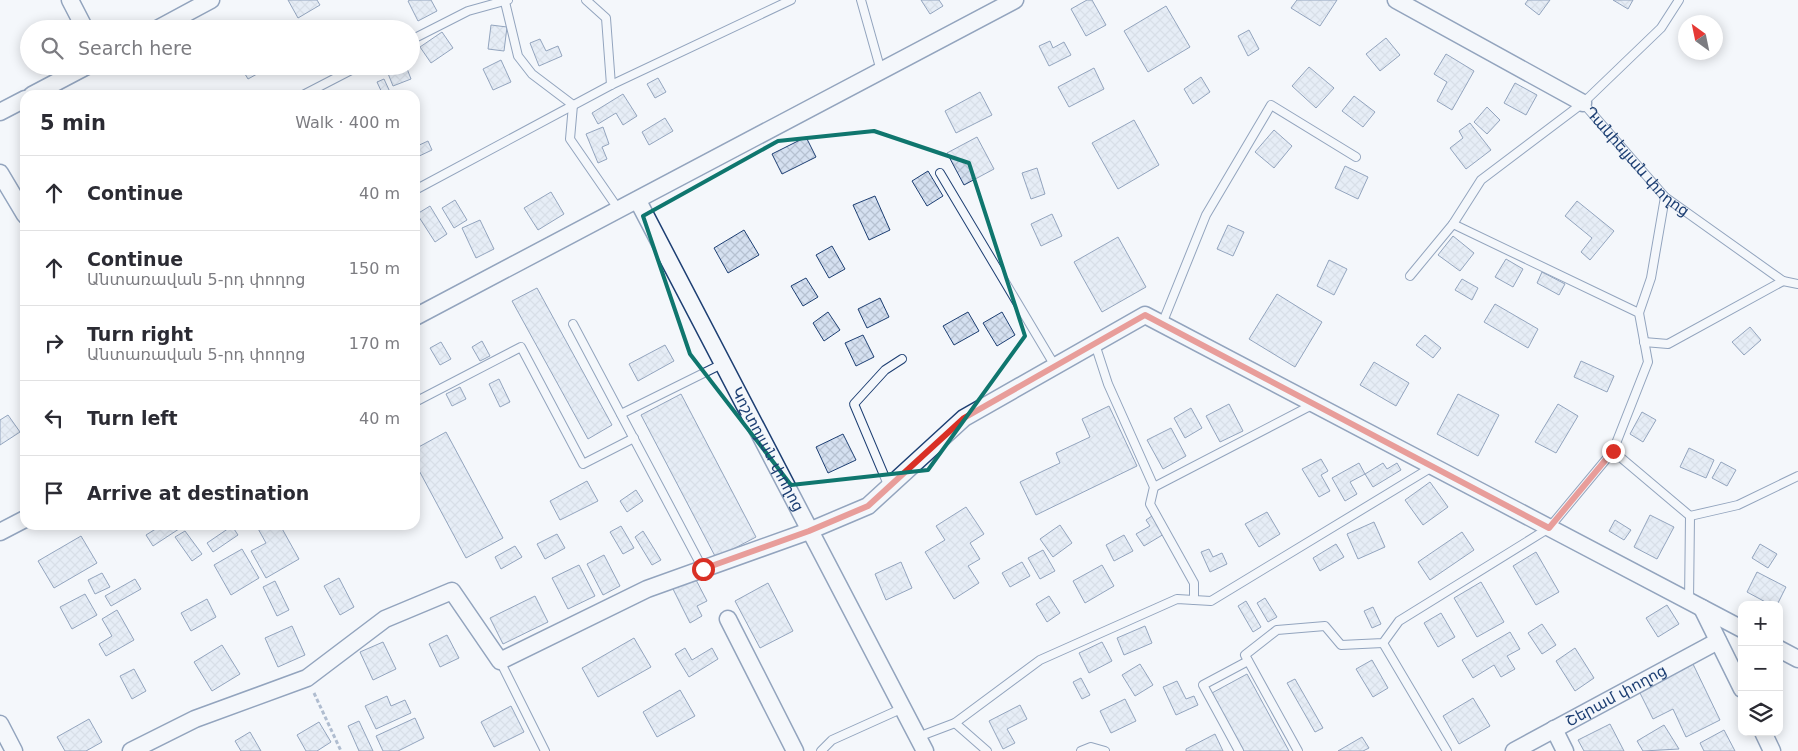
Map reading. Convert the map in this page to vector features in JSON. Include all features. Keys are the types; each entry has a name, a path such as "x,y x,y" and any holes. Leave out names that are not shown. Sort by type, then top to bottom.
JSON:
{"street":[{"path":"70,0 80,20"},
{"path":"174,20 211,0"},
{"path":"420,314 620,211 1015,0"},
{"name":"Դանիելյան փողոց","path":"1396,0 1583,103"},
{"path":"41,90 70,75"},
{"path":"0,112 20,102"},
{"path":"0,173 20,207"},
{"name":"Կոշտոյան փողոց","path":"638,201 921,744"},
{"path":"131,751 195,719 307,678 385,619 452,591 500,661 648,589 809,531 868,506 964,418 1145,315 1738,627"},
{"path":"0,532 20,522"},
{"path":"1696,605 1718,641 1738,681"},
{"path":"728,619 795,751"},
{"name":"Շերամ փողոց","path":"1514,751 1718,641"},
{"path":"1783,651 1798,659"},
{"path":"0,724 14,751"},
{"path":"1554,729 1565,751"},
{"path":"1765,736 1772,751"}],"lane":[{"path":"586,0 606,18 611,85"},
{"path":"420,187 611,85 791,0"},
{"path":"861,0 882,71"},
{"path":"1410,276 1453,224 1482,180 1583,103 1661,28 1679,0"},
{"path":"420,35 468,11 506,1 518,56 532,74 573,105"},
{"path":"312,90 341,75"},
{"name":"Դանիելյան փողոց","path":"1583,103 1665,197 1783,281 1798,284"},
{"path":"573,105 570,140 620,211"},
{"path":"1162,324 1206,215 1271,105 1356,157"},
{"path":"940,173 1055,366"},
{"path":"1298,751 1245,655 1277,630 1326,626 1341,645 1383,643 1399,622 1549,528 1613,451 1648,362 1639,313 1652,278 1665,197"},
{"path":"1453,224 1639,313"},
{"path":"1644,342 1668,344 1783,281"},
{"path":"573,324 703,569"},
{"path":"1095,344 1108,384 1154,487 1150,504 1194,584 1194,600"},
{"path":"420,399 521,347 583,464 634,438"},
{"path":"889,487 854,404 885,370 902,359"},
{"path":"621,414 722,364"},
{"path":"1154,487 1314,404"},
{"path":"1613,451 1690,516 1696,605"},
{"path":"921,744 956,723 1040,660 1177,599 1211,601 1433,467"},
{"path":"1690,516 1738,505 1798,476"},
{"path":"1383,643 1448,751"},
{"path":"500,661 545,751"},
{"path":"1239,751 1203,685 1248,661"},
{"path":"821,751 832,740 903,708"},
{"path":"956,723 986,751"},
{"path":"1081,751 1091,747 1105,751"}],"path":[{"path":"307,678 341,751"}],"highlighted area":[{"path":"874,131 969,163 1025,336 928,470 791,485 690,354 643,216 778,141"}],"building":[{"path":"288,0 317,0 320,5 298,18"},
{"path":"431,0 437,11 418,20 408,1"},
{"path":"921,0 939,0 943,6 930,14"},
{"path":"1087,0 1092,0 1106,25 1086,36 1071,9"},
{"path":"1297,0 1337,0 1320,26 1291,8"},
{"path":"1528,0 1550,0 1539,15 1525,4"},
{"path":"1613,0 1633,0 1628,9"},
{"path":"1166,6 1190,47 1148,72 1124,31"},
{"path":"491,25 507,27 504,51 488,49"},
{"path":"1249,30 1259,49 1248,56 1238,36"},
{"path":"442,32 453,48 431,63 420,47"},
{"path":"1386,38 1400,55 1380,71 1366,54"},
{"path":"540,39 546,51 558,46 562,56 539,66 530,43"},
{"path":"1050,41 1053,48 1064,42 1071,55 1049,66 1039,46"},
{"path":"1446,54 1474,71 1452,110 1437,101 1447,82 1434,74"},
{"path":"501,60 511,82 493,90 483,69"},
{"path":"1309,67 1334,88 1316,108 1292,86"},
{"path":"1094,68 1104,89 1069,107 1058,87"},
{"path":"246,75 255,75 248,79"},
{"path":"389,75 409,75 411,79 393,86"},
{"path":"1201,77 1210,92 1193,104 1184,89"},
{"path":"658,78 666,92 655,98 647,84"},
{"path":"384,79 389,90 381,90 377,82"},
{"path":"1515,83 1537,95 1526,115 1504,103"},
{"path":"980,92 992,115 956,133 945,111"},
{"path":"623,94 637,116 623,125 616,113 598,124 592,113"},
{"path":"1354,96 1375,112 1363,127 1342,111"},
{"path":"1487,107 1500,120 1487,134 1474,122"},
{"path":"665,118 673,131 649,145 642,132"},
{"path":"1134,120 1159,165 1118,189 1092,143"},
{"path":"1470,123 1491,150 1466,169 1450,148 1463,138 1459,131"},
{"path":"603,127 609,144 602,147 607,159 598,163 586,134"},
{"path":"1274,130 1292,146 1274,168 1255,152"},
{"path":"806,137 816,157 782,174 772,154"},
{"path":"977,137 994,169 964,185 947,153"},
{"path":"428,141 432,150 420,156 420,145"},
{"path":"1345,166 1368,177 1358,199 1335,188"},
{"path":"1037,168 1045,194 1031,199 1022,173"},
{"path":"928,171 943,196 927,206 912,181"},
{"path":"551,192 564,214 538,230 524,208"},
{"path":"875,196 890,230 869,240 853,205"},
{"path":"455,200 467,220 454,228 442,208"},
{"path":"1577,201 1614,231 1590,260 1581,252 1592,238 1565,216"},
{"path":"430,206 447,234 435,242 420,219 420,212"},
{"path":"1052,214 1062,236 1041,246 1031,224"},
{"path":"480,220 494,249 476,258 462,228"},
{"path":"1228,225 1244,232 1233,256 1217,249"},
{"path":"744,230 759,255 728,273 714,248"},
{"path":"1453,236 1474,253 1460,271 1438,255"},
{"path":"1118,237 1146,287 1102,312 1074,262"},
{"path":"832,246 845,269 829,278 816,255"},
{"path":"1506,259 1523,269 1513,287 1495,277"},
{"path":"1329,260 1347,269 1334,295 1317,286"},
{"path":"1542,272 1565,284 1559,295 1537,283"},
{"path":"806,278 818,297 803,306 791,286"},
{"path":"1462,279 1478,288 1472,300 1455,290"},
{"path":"537,288 612,425 588,439 512,301"},
{"path":"1277,294 1322,322 1295,367 1249,339"},
{"path":"880,298 889,317 867,328 858,309"},
{"path":"1495,304 1538,329 1528,348 1484,322"},
{"path":"828,312 840,330 824,341 813,323"},
{"path":"968,312 979,331 954,345 943,326"},
{"path":"1002,312 1015,335 997,346 983,323"},
{"path":"1750,327 1761,340 1744,355 1732,342"},
{"path":"863,335 874,357 856,366 845,343"},
{"path":"1425,335 1441,348 1433,358 1416,345"},
{"path":"482,341 490,356 480,361 472,347"},
{"path":"441,342 451,359 440,365 430,348"},
{"path":"665,345 674,361 638,381 629,364"},
{"path":"1581,361 1614,376 1607,392 1574,377"},
{"path":"1374,362 1409,383 1396,406 1360,385"},
{"path":"499,379 510,402 500,407 489,384"},
{"path":"460,387 466,399 452,406 446,394"},
{"path":"681,394 756,537 716,558 641,415"},
{"path":"1458,394 1499,415 1478,456 1437,434"},
{"path":"1229,404 1243,431 1220,442 1206,416"},
{"path":"1558,404 1578,416 1556,453 1535,442"},
{"path":"1109,406 1137,466 1036,515 1020,482 1060,463 1056,453 1090,437 1082,419"},
{"path":"1191,408 1202,428 1185,438 1174,418"},
{"path":"1642,412 1656,420 1643,442 1630,434"},
{"path":"8,415 20,432 0,445 0,420"},
{"path":"1171,428 1186,456 1163,469 1147,440"},
{"path":"446,432 503,538 466,558 420,472 420,446"},
{"path":"843,434 856,460 828,473 816,447"},
{"path":"1689,448 1714,460 1706,478 1680,467"},
{"path":"1321,459 1328,471 1321,475 1330,491 1319,497 1302,469"},
{"path":"1721,462 1736,470 1727,486 1712,478"},
{"path":"1359,463 1365,474 1350,482 1357,494 1345,501 1332,478"},
{"path":"1383,463 1387,469 1397,463 1401,470 1373,487 1365,474"},
{"path":"587,481 598,501 560,520 550,501"},
{"path":"1430,482 1448,507 1423,525 1405,500"},
{"path":"636,490 643,501 627,512 620,501"},
{"path":"966,507 984,534 970,543 980,559 968,566 979,583 954,599 925,552 945,540 936,526"},
{"path":"1267,512 1280,534 1259,547 1245,524"},
{"path":"1650,515 1674,527 1657,559 1634,547"},
{"path":"1152,516 1164,534 1144,546 1136,534 1150,526 1146,520"},
{"path":"1615,520 1631,530 1624,540 1609,531"},
{"path":"1374,522 1385,547 1358,559 1347,534"},
{"path":"1060,525 1072,543 1053,557 1040,539"},
{"path":"621,526 634,548 623,554 610,532"},
{"path":"154,530 177,530 153,546 146,535"},
{"path":"226,530 235,530 238,535 213,552 207,543"},
{"path":"259,530 283,530 299,559 266,578 251,551 266,543"},
{"path":"185,531 202,554 192,561 175,537"},
{"path":"643,531 661,560 652,565 635,537"},
{"path":"1462,532 1474,550 1430,580 1418,562"},
{"path":"557,534 565,548 545,559 537,544"},
{"path":"1124,535 1133,551 1114,561 1106,545"},
{"path":"81,536 97,563 54,588 38,561"},
{"path":"1336,544 1344,557 1320,571 1313,558"},
{"path":"1760,544 1777,554 1768,568 1752,558"},
{"path":"515,546 522,557 501,569 495,557"},
{"path":"242,549 259,578 231,595 214,565"},
{"path":"1209,549 1213,557 1222,553 1227,564 1210,572 1201,552"},
{"path":"1043,550 1055,571 1040,579 1028,558"},
{"path":"1536,552 1559,592 1536,605 1513,566"},
{"path":"604,555 620,586 603,595 587,564"},
{"path":"901,562 912,588 886,600 875,574"},
{"path":"1022,562 1030,576 1010,587 1002,573"},
{"path":"579,565 595,596 568,609 552,578"},
{"path":"1102,565 1114,586 1085,603 1073,581"},
{"path":"1757,572 1786,587 1779,601 1764,601 1747,592"},
{"path":"102,573 110,587 95,594 88,580"},
{"path":"694,576 707,601 697,606 702,616 690,623 672,587"},
{"path":"339,578 354,607 340,615 324,586"},
{"path":"135,579 141,589 111,606 105,596"},
{"path":"275,581 289,610 277,616 263,587"},
{"path":"1481,582 1504,622 1477,637 1454,598"},
{"path":"768,583 793,631 760,648 735,601"},
{"path":"85,594 97,615 72,629 60,607"},
{"path":"535,596 548,622 503,644 490,618"},
{"path":"1049,596 1060,613 1047,622 1036,604"},
{"path":"1265,598 1277,617 1268,622 1257,603"},
{"path":"207,599 216,617 191,631 181,613"},
{"path":"1246,601 1261,627 1253,632 1238,606"},
{"path":"1667,605 1679,624 1658,637 1646,618"},
{"path":"1373,607 1381,624 1372,628 1364,611"},
{"path":"117,610 134,640 106,656 99,644 112,636 102,619"},
{"path":"1441,613 1455,637 1438,647 1424,623"},
{"path":"1542,624 1556,645 1542,654 1528,633"},
{"path":"292,626 305,655 278,667 265,638"},
{"path":"1145,626 1152,643 1124,655 1117,638"},
{"path":"1510,632 1520,649 1507,656 1515,669 1501,677 1494,665 1473,678 1462,660"},
{"path":"447,635 459,658 440,667 429,644"},
{"path":"634,638 651,667 598,697 582,668"},
{"path":"383,642 396,669 373,680 360,652"},
{"path":"1102,642 1112,661 1089,673 1079,653"},
{"path":"222,645 240,674 212,691 194,662"},
{"path":"685,648 692,660 712,648 718,659 689,677 675,654"},
{"path":"1575,648 1594,678 1575,691 1556,661"},
{"path":"1372,660 1388,688 1373,697 1356,669"},
{"path":"1140,664 1153,685 1135,696 1122,675"},
{"path":"1693,664 1720,720 1686,737 1673,709 1653,719 1639,691"},
{"path":"134,669 146,691 132,699 120,676"},
{"path":"1247,674 1289,751 1243,751 1212,693"},
{"path":"1081,678 1090,695 1082,699 1073,682"},
{"path":"1295,679 1323,728 1315,732 1287,683"},
{"path":"1177,681 1186,699 1194,696 1198,705 1176,715 1163,687"},
{"path":"680,690 695,716 657,737 643,712"},
{"path":"387,696 391,706 405,700 411,713 376,729 365,706"},
{"path":"1473,698 1490,726 1459,744 1443,716"},
{"path":"1125,699 1136,721 1111,733 1100,711"},
{"path":"1020,705 1027,719 1007,729 1015,743 1003,749 989,721"},
{"path":"511,706 524,732 494,747 481,722"},
{"path":"415,718 424,738 398,751 383,751 376,736"},
{"path":"89,719 102,742 86,751 65,751 57,737"},
{"path":"359,721 373,751 359,751 348,726"},
{"path":"319,722 331,742 317,751 306,751 297,735"},
{"path":"1610,724 1624,751 1584,751 1578,740"},
{"path":"1664,725 1679,749 1643,751 1637,741"},
{"path":"1724,730 1735,751 1704,751 1700,743"},
{"path":"250,732 261,751 241,751 235,741"},
{"path":"1215,734 1223,751 1186,751 1186,749"},
{"path":"1362,737 1369,748 1363,751 1338,751"}],"route":[{"path":"703,569 809,531 868,506 964,418 1145,315 1549,528 1613,451"}]}
